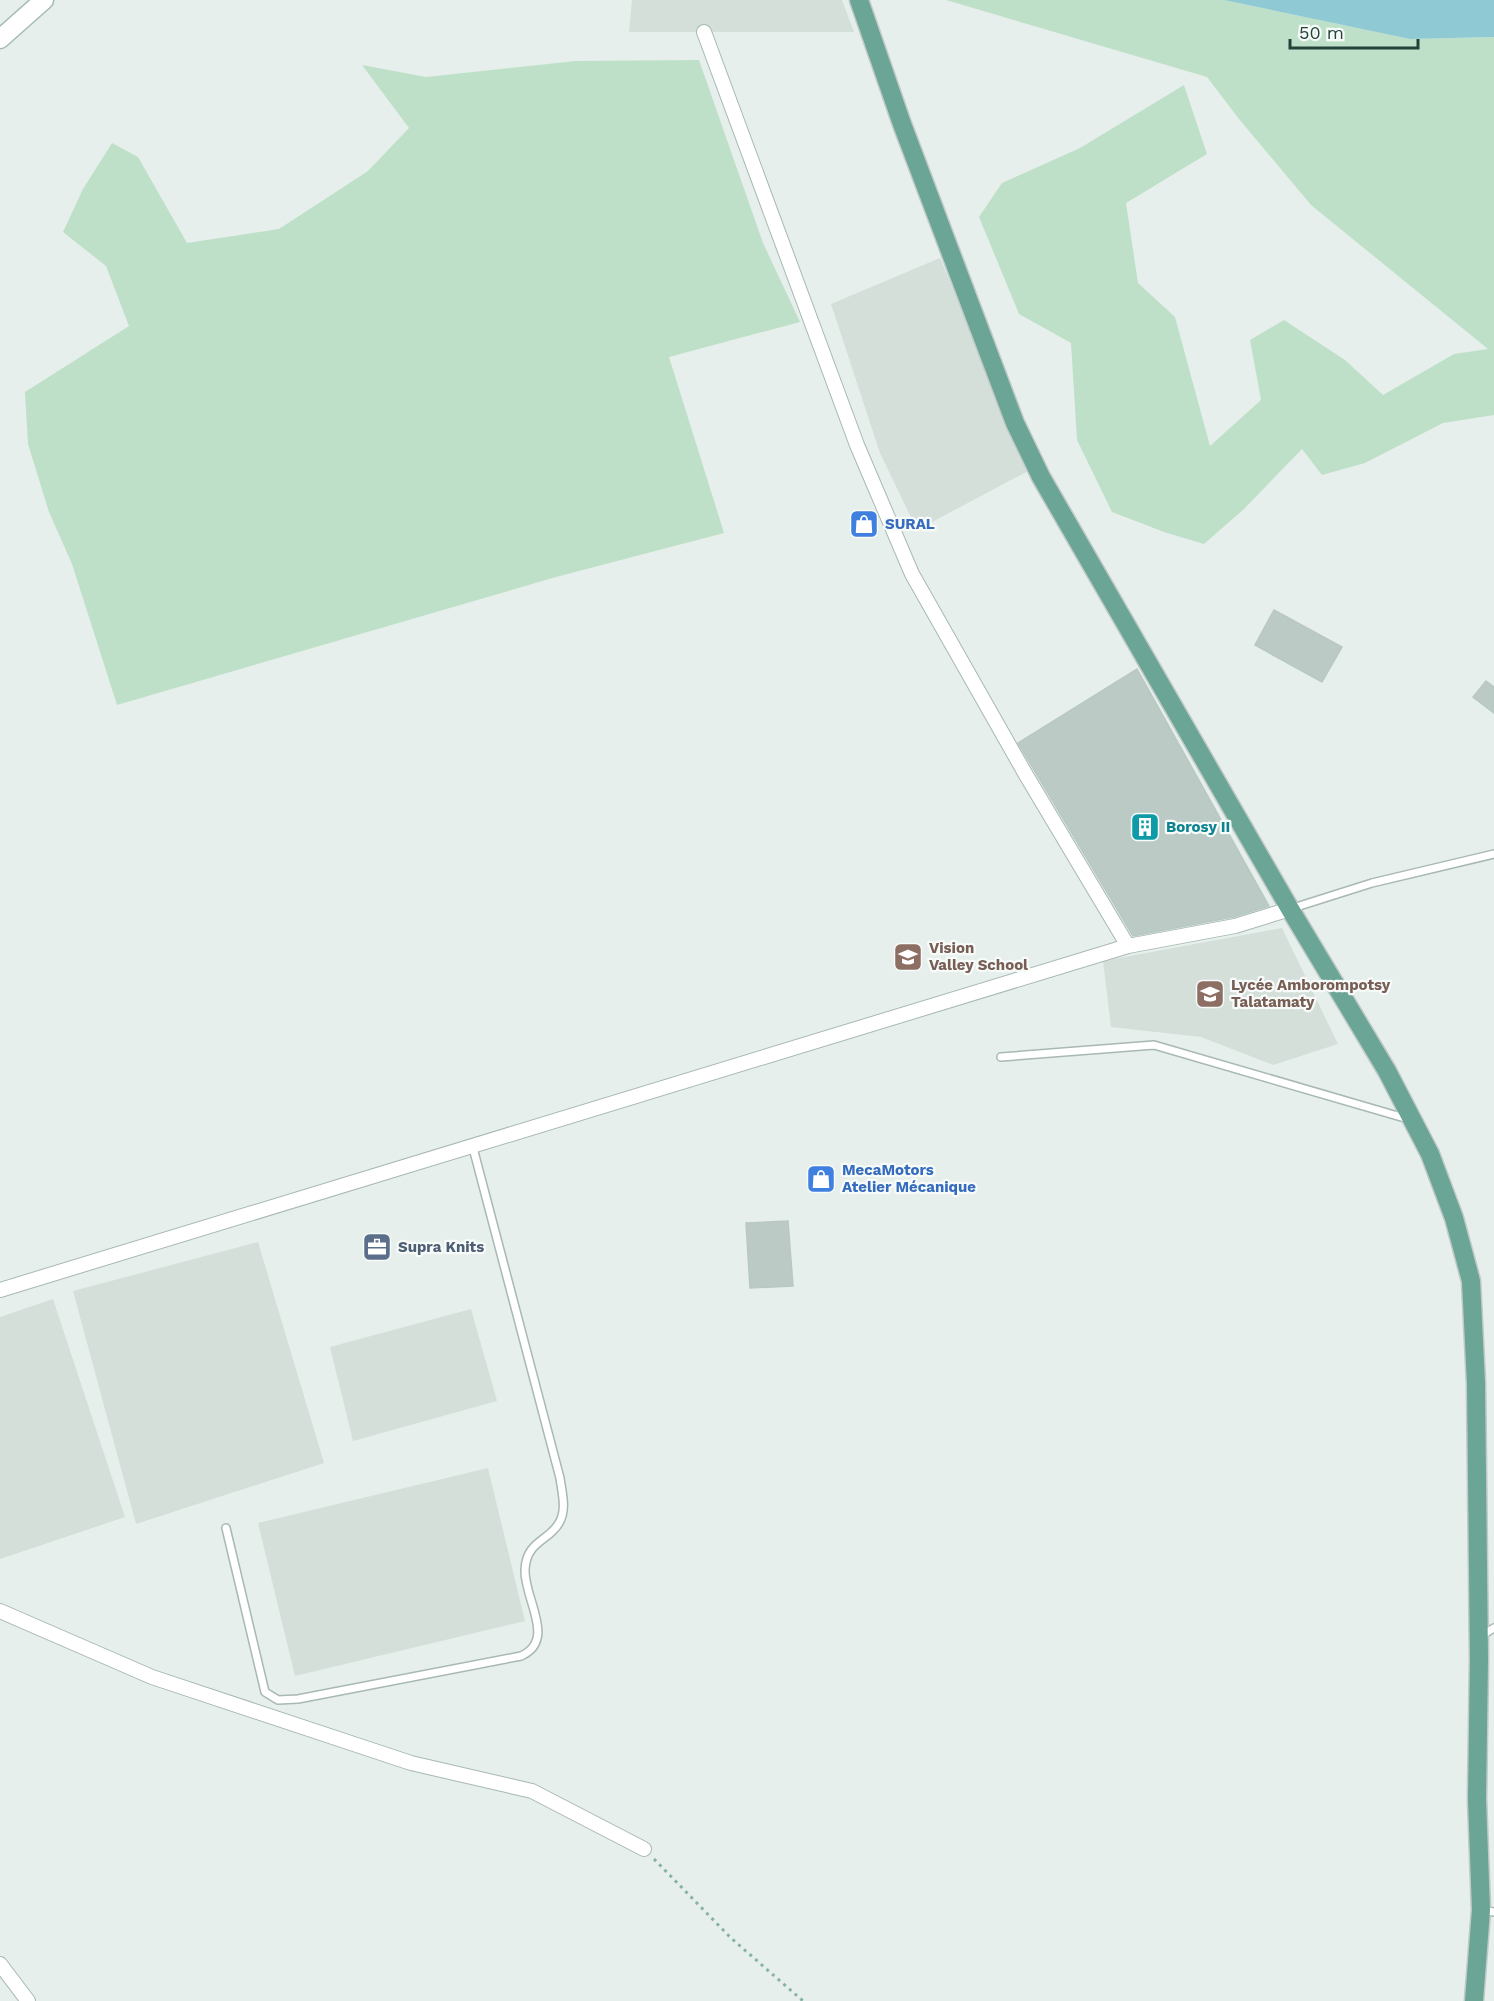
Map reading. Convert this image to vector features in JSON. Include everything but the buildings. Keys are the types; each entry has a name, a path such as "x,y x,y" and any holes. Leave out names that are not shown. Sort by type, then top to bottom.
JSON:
{"main road":[{"path":"0,39 44,0"},
{"path":"859,0 902,124 1015,423 1041,477 1290,909 1387,1071 1430,1154 1454,1218 1471,1281 1486,1633 1476,1799 1488,1911 1474,2001"}],"street":[{"path":"704,32 857,446 912,574 1026,775 1128,946"},
{"path":"0,1290 472,1144 1128,946 1235,926 1290,909"},
{"path":"0,1611 152,1677 411,1763 532,1791 644,1849"},
{"path":"0,1964 28,2001"}],"lane":[{"path":"1290,909 1372,883 1494,854"},
{"path":"1001,1057 1154,1045 1413,1121"},
{"path":"226,1528 265,1692 278,1700 321,1695 521,1656 532,1651 538,1641 537,1624 525,1569 529,1551 559,1525 564,1507 560,1478 472,1144"}],"path":[{"path":"644,1849 731,1938 803,2001"}],"shaded area":[{"path":"632,0 842,0 854,32 629,32"},
{"path":"940,258 1030,470 917,530 880,453 831,304"},
{"name":"Lycée Amborompotsy Talatamaty","path":"1282,928 1338,1044 1273,1065 1201,1037 1111,1027 1103,961"},
{"path":"258,1242 324,1463 136,1524 73,1291"},
{"path":"53,1299 125,1517 0,1559 0,1317"},
{"path":"471,1309 497,1401 353,1441 330,1347"},
{"path":"488,1468 525,1621 295,1676 258,1523"}],"green space":[{"path":"946,0 1224,0 1410,39 1494,37 1494,415 1443,423 1365,463 1322,475 1302,449 1244,509 1204,544 1164,532 1112,512 1077,440 1071,343 1019,314 979,217 1002,183 1080,148 1184,85 1207,154 1126,203 1138,283 1175,317 1210,446 1261,400 1250,340 1284,320 1345,360 1383,395 1454,354 1488,349 1311,205 1207,77"},
{"path":"699,60 763,243 800,322 669,357 724,533 556,577 117,705 72,564 49,512 28,444 25,392 129,326 106,266 63,232 83,189 112,143 138,157 187,243 279,229 368,171 409,128 362,65 426,77 576,61"}],"water":[{"path":"1224,0 1494,0 1494,37 1410,39"}],"place":[{"name":"SURAL","path":"864,524"},
{"name":"Borosy II","path":"1145,827"},
{"name":"Vision Valley School","path":"908,957"},
{"name":"Lycée Amborompotsy Talatamaty","path":"1210,994"},
{"name":"MecaMotors Atelier Mécanique","path":"821,1179"},
{"name":"Supra Knits","path":"377,1247"}]}
